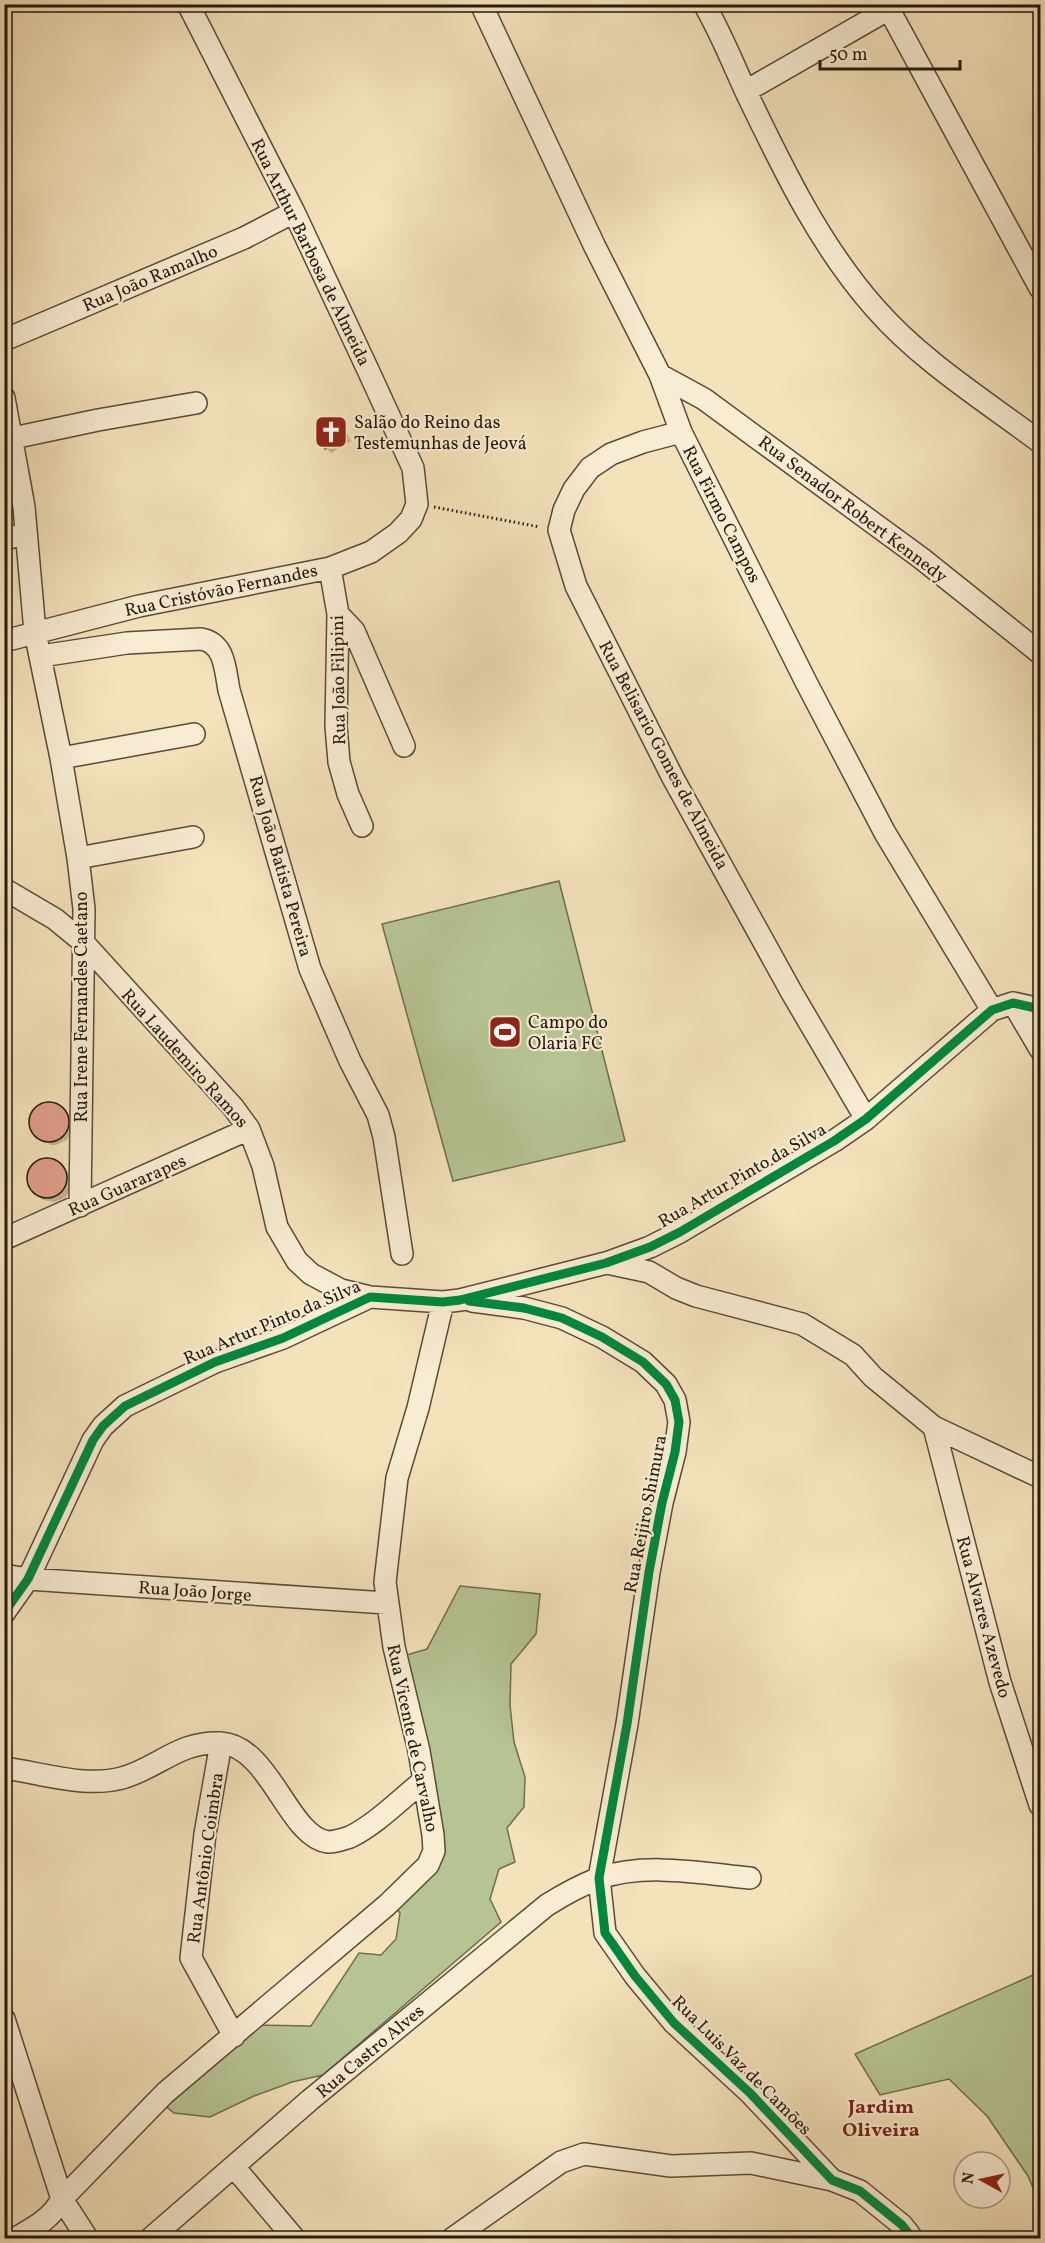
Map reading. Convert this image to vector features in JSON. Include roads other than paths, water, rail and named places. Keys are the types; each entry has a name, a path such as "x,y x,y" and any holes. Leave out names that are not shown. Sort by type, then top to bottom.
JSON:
{"street":[{"name":"Rua Arthur Barbosa de Almeida","path":"188,4 294,212 413,468 417,504"},
{"name":"Rua Firmo Campos","path":"481,4 595,247 660,375 681,432 806,682 885,833 992,1010"},
{"path":"704,4 718,28 777,158 818,230 875,309 918,350 1041,442"},
{"path":"746,91 888,7 1041,288"},
{"name":"Rua João Ramalho","path":"4,340 244,238 294,212"},
{"name":"Rua Senador Robert Kennedy","path":"660,375 704,399 921,558 1040,653"},
{"name":"Rua Irene Fernandes Caetano","path":"4,398 24,507 35,632 61,758 84,909 80,1206"},
{"path":"13,438 196,403"},
{"name":"Rua Belisario Gomes de Almeida","path":"681,432 643,442 611,454 590,468 574,489 564,510 559,530 576,586 673,778 792,993 866,1119"},
{"name":"Rua Cristóvão Fernandes","path":"4,641 139,606 330,568 371,552 399,532 411,519 417,504"},
{"path":"4,539 25,534"},
{"name":"Rua João Filipini","path":"330,568 339,614 336,726 339,762 348,794 362,826"},
{"path":"339,614 354,631 404,746"},
{"name":"Rua João Batista Pereira","path":"41,656 127,643 201,639 211,641 221,652 229,690 310,969 350,1061 378,1115 384,1137 402,1254"},
{"path":"61,758 194,734"},
{"path":"78,858 193,837"},
{"name":"Rua Laudemiro Ramos","path":"4,889 55,919 83,942 203,1073 249,1129 263,1166 277,1227 297,1261 311,1274 341,1290 370,1297"},
{"path":"992,1010 1013,1003 1041,1009"},
{"path":"1013,1003 1041,1049"},
{"name":"Rua Artur Pinto da Silva","path":"4,1613 28,1579 93,1440 102,1426 125,1406 215,1362 283,1338 370,1297 451,1301 606,1263 650,1247 680,1232 824,1147 866,1119 992,1010"},
{"name":"Rua Guararapes","path":"4,1239 249,1129"},
{"path":"606,1263 649,1272 676,1288 696,1296 802,1324 853,1355 873,1377 934,1427 1041,1477"},
{"name":"Rua Vicente de Carvalho","path":"16,2238 45,2222 62,2199 165,2093 387,1905 428,1865 434,1851 434,1835 410,1712 394,1647 386,1603 385,1582 397,1478 451,1301"},
{"name":"Rua Reijiro Shimura","path":"451,1301 524,1308 562,1318 602,1337 643,1362 666,1384 675,1400 679,1422 675,1452 662,1503 649,1572 627,1724 599,1878"},
{"name":"Rua Alvares Azevedo","path":"934,1427 1000,1682 1041,1805"},
{"name":"Rua João Jorge","path":"4,1575 28,1579 386,1603"},
{"path":"4,1768 101,1781 121,1778 142,1771 187,1746 221,1743 241,1749 275,1786 306,1828 317,1838 328,1842 351,1836 423,1781"},
{"name":"Rua Antônio Coimbra","path":"221,1743 205,1834 191,1958 234,2036"},
{"name":"Rua Castro Alves","path":"151,2238 319,2093 547,1905 573,1889 599,1878 628,1872 675,1871 750,1878"},
{"name":"Rua Luis Vaz de Camões","path":"599,1878 604,1933 635,1976 674,2023 750,2093 832,2180 860,2191 902,2225 912,2238"},
{"path":"4,2019 62,2199 87,2238"},
{"path":"453,2238 561,2162 584,2154 671,2166 751,2163 832,2180"},
{"path":"234,2166 294,2238"}],"place":[{"name":"Salão do Reino das Testemunhas de Jeová","path":"331,432"},
{"name":"Campo do Olaria FC","path":"505,1032"}],"district":[{"name":"Jardim Oliveira","path":"881,2118"}]}
